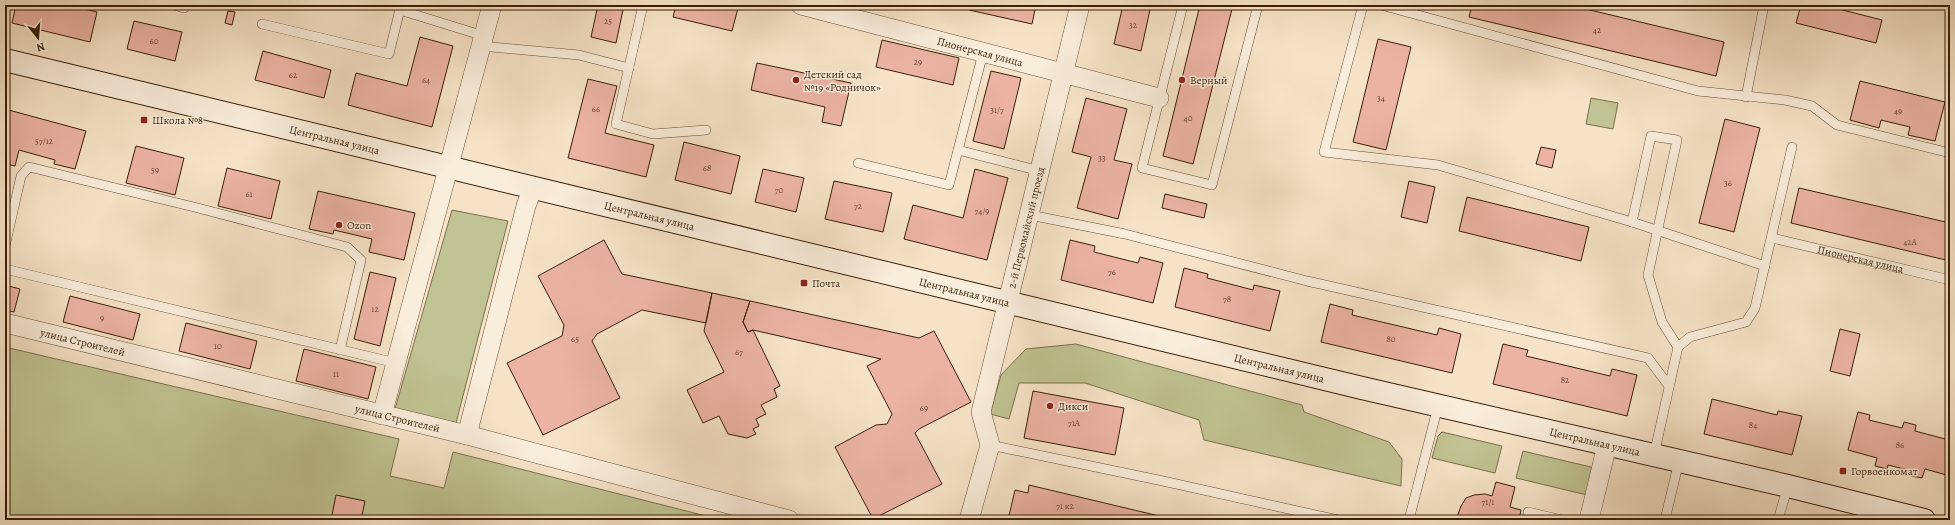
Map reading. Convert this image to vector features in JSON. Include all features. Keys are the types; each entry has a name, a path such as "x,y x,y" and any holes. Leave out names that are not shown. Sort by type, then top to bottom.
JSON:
{"main road":[{"name":"Центральная улица","path":"5,60 1362,388 1438,404 1607,445 1788,486 1924,520"}],"street":[{"path":"382,415 492,5"},
{"name":"2-й Первомайский проезд","path":"990,445 981,412 1009,302 1080,5"},
{"name":"Пионерская улица","path":"810,6 983,53 1160,98"},
{"path":"467,435 526,206 533,187"},
{"name":"улица Строителей","path":"5,323 467,435 789,520"},
{"path":"969,520 990,445"},
{"path":"1589,520 1607,445"}],"lane":[{"path":"174,5 184,8"},
{"path":"643,5 616,124 653,134 706,130"},
{"path":"1183,5 1142,168 1212,185 1258,5"},
{"path":"1363,5 1324,152 1438,165 1632,222 1765,266"},
{"path":"1381,5 1698,91 1785,100 1812,106 1838,125 1950,153"},
{"path":"1746,96 1764,5"},
{"path":"262,24 389,54 401,7 482,41 578,55 629,68"},
{"path":"858,163 949,185 983,53"},
{"path":"1632,222 1651,136 1676,140 1648,275 1662,322 1678,347"},
{"path":"1654,455 1678,347 1690,337 1746,322 1755,308 1792,147"},
{"path":"958,150 1040,171"},
{"path":"5,246 21,176 29,167 194,207 347,247 361,260 340,350"},
{"path":"1030,215 1125,234 1307,281 1648,358 1669,386"},
{"name":"Пионерская улица","path":"1772,238 1950,280"},
{"path":"5,269 396,363"},
{"path":"1409,520 1438,404"},
{"path":"990,445 1163,481 1338,520"},
{"path":"1665,520 1679,461"},
{"path":"1778,520 1788,486"},
{"path":"1528,512 1562,520"}],"green space":[{"path":"1591,98 1618,103 1613,129 1586,124"},
{"path":"452,210 508,221 456,423 395,409"},
{"path":"1076,344 1302,405 1304,412 1389,442 1402,459 1401,486 1204,440 1199,420 1085,383 1019,383 1009,419 990,414 1001,375 1026,349"},
{"path":"5,347 399,439 390,476 444,488 453,452 722,520 5,520"},
{"path":"1442,432 1502,446 1495,473 1432,458 1438,436"},
{"path":"1523,451 1591,467 1592,470 1587,495 1516,478"}],"building":[{"path":"16,5 67,5 97,12 90,42 12,23"},
{"path":"598,5 624,5 616,43 591,37"},
{"path":"676,5 724,5 738,8 732,31 673,17"},
{"path":"970,5 1036,5 1032,24 969,10"},
{"path":"1123,5 1151,5 1141,51 1114,44"},
{"path":"1200,5 1233,5 1193,164 1163,156"},
{"path":"1412,5 1436,5 1434,10"},
{"path":"1472,5 1569,5 1724,42 1716,76 1469,17"},
{"path":"1801,5 1823,5 1882,20 1876,43 1796,23"},
{"path":"228,11 235,12 232,25 225,23"},
{"path":"134,21 182,32 175,61 127,49"},
{"path":"420,37 453,46 432,127 348,105 356,73 407,86"},
{"path":"1378,39 1411,47 1386,150 1353,142"},
{"path":"882,40 959,58 953,85 876,67"},
{"path":"263,51 331,70 324,98 255,80"},
{"path":"757,63 851,83 841,126 822,122 825,107 751,90"},
{"path":"991,71 1021,78 1004,149 973,141"},
{"path":"588,79 617,86 605,133 654,145 646,177 568,158"},
{"path":"1860,81 1945,102 1935,141 1908,135 1910,127 1881,120 1879,128 1850,120"},
{"path":"1086,98 1127,109 1114,160 1132,164 1118,219 1077,208 1091,157 1072,152"},
{"path":"5,109 86,131 75,169 54,164 55,160 19,150 15,166 5,164"},
{"path":"1725,119 1760,128 1734,232 1699,223"},
{"path":"684,142 740,156 731,194 675,180"},
{"path":"136,146 184,158 175,195 126,183"},
{"path":"1541,147 1556,150 1552,168 1536,164"},
{"path":"227,168 280,181 271,219 218,206"},
{"path":"763,169 804,178 796,212 755,202"},
{"path":"975,169 1008,178 987,260 904,239 913,205 963,218"},
{"path":"834,181 892,193 883,232 825,219"},
{"path":"1409,181 1435,187 1427,223 1401,217"},
{"path":"1799,188 1950,223 1950,261 1791,223"},
{"path":"318,191 415,213 404,260 369,252 372,239 334,230 333,234 309,229"},
{"path":"1165,194 1207,204 1204,218 1162,208"},
{"path":"1467,197 1589,227 1581,261 1459,231"},
{"path":"604,240 622,274 712,293 706,323 642,310 597,334 592,341 620,398 543,435 507,363 562,336 564,325 538,276"},
{"path":"1070,240 1095,246 1094,252 1138,263 1140,257 1163,263 1153,303 1061,280"},
{"path":"1184,268 1208,274 1207,278 1253,290 1254,285 1280,291 1270,331 1175,307"},
{"path":"370,272 396,278 380,346 354,339"},
{"path":"5,285 20,289 14,312 5,310"},
{"path":"712,293 750,301 743,322 748,332 753,330 780,386 774,389 777,397 761,405 766,414 756,419 759,426 753,429 756,434 747,438 728,434 719,416 703,423 687,390 724,372 704,331"},
{"path":"70,296 140,314 133,340 63,322"},
{"path":"750,301 919,338 934,331 971,402 919,429 915,433 942,484 873,519 835,447 876,425 887,424 892,414 867,366 881,359 753,330 748,332 743,322"},
{"path":"1330,304 1353,310 1352,315 1437,335 1439,328 1461,334 1452,373 1321,342"},
{"path":"186,323 257,341 250,369 179,351"},
{"path":"1840,329 1860,334 1850,376 1830,371"},
{"path":"1503,344 1528,350 1526,356 1610,376 1612,369 1637,375 1627,416 1493,384"},
{"path":"304,349 376,367 368,399 296,381"},
{"path":"1033,391 1124,408 1115,455 1024,438"},
{"path":"1712,399 1777,415 1778,411 1802,416 1792,455 1704,434"},
{"path":"1858,412 1870,415 1869,420 1902,428 1904,422 1916,425 1915,431 1949,440 1950,437 1950,476 1925,469 1922,478 1911,476 1912,471 1888,465 1887,469 1875,466 1877,458 1848,450"},
{"path":"1496,482 1515,487 1510,507 1521,510 1519,520 1456,520 1461,506 1466,498 1474,495 1485,494 1492,496"},
{"path":"1029,485 1176,520 1008,520 1015,490 1028,493"},
{"path":"336,495 365,501 361,520 331,520"}],"place":[{"name":"Детский сад №19 «Родничок»","path":"796,80"},
{"name":"Верный","path":"1182,80"},
{"name":"Школа №8","path":"144,120"},
{"name":"Ozon","path":"339,225"},
{"name":"Почта","path":"804,283"},
{"name":"Дикси","path":"1050,406"},
{"name":"Горвоенкомат","path":"1843,471"}]}
